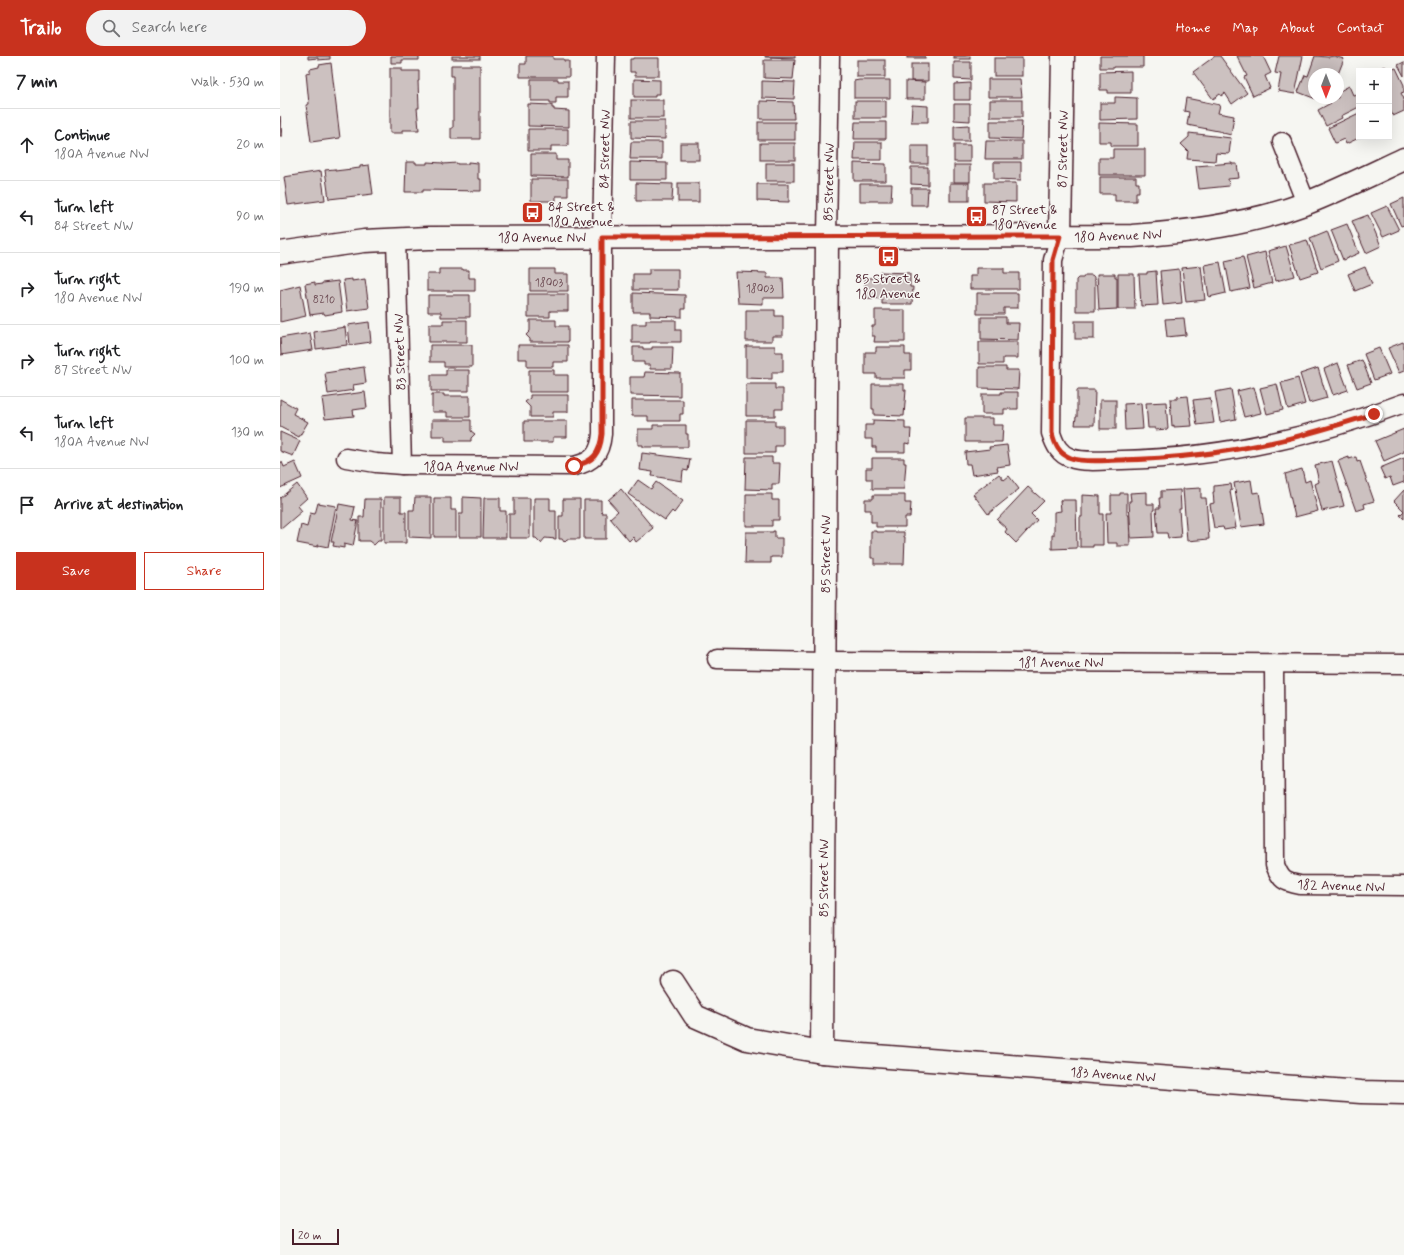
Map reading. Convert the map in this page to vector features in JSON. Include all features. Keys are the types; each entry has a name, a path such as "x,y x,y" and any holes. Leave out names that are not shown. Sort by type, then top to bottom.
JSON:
{"street":[{"name":"84 Street NW","path":"594,457 601,444 602,434 602,237 606,56"},
{"name":"85 Street NW","path":"822,1052 827,237 830,56"},
{"name":"87 Street NW","path":"1063,56 1060,236 1053,260 1052,433 1055,444 1062,453 1072,458 1106,460 1147,459 1223,451 1273,442 1324,430 1404,403"},
{"path":"1282,142 1306,203"},
{"name":"180 Avenue NW","path":"280,253 364,241 429,238 1132,236 1173,233 1211,228 1273,214 1341,189 1404,159"},
{"name":"83 Street NW","path":"396,239 402,465"},
{"name":"180A Avenue NW","path":"346,458 376,463 402,465 574,466 589,461 594,457"},
{"name":"181 Avenue NW","path":"717,659 1404,664"},
{"name":"182 Avenue NW","path":"1274,663 1275,865 1280,876 1287,882 1300,885 1404,886"},
{"name":"183 Avenue NW","path":"673,982 695,1016 747,1039 822,1052 1360,1092 1404,1093"}],"building":[{"path":"308,56 330,56 330,59 308,59"},
{"path":"391,56 419,56 419,60 402,60 402,63 391,63"},
{"path":"452,56 480,56 480,59 452,59"},
{"path":"526,56 553,56 553,59 564,59 564,61 569,61 569,77 520,77 520,64 526,64"},
{"path":"795,56 795,58 765,57"},
{"path":"907,56 925,56 925,58 907,58"},
{"path":"954,56 970,56 970,59 954,59"},
{"path":"1100,56 1143,56 1143,67 1100,68"},
{"path":"1215,56 1220,56 1247,93 1232,104 1225,93 1221,96 1220,94 1213,99 1193,72"},
{"path":"1237,56 1263,56 1271,73 1265,76 1270,88 1253,96 1244,77 1247,76"},
{"path":"1279,56 1303,56 1295,94 1278,91 1281,74 1275,73"},
{"path":"1315,56 1334,56 1344,59 1340,68 1311,68"},
{"path":"659,58 659,76 635,76 635,72 630,72 630,59"},
{"path":"994,58 1022,58 1022,76 994,76"},
{"path":"764,60 795,60 793,79 764,78"},
{"path":"857,60 885,60 885,77 857,77"},
{"path":"954,62 971,62 971,80 954,79"},
{"path":"1404,62 1404,76 1398,65"},
{"path":"331,63 340,138 311,142 306,105 309,104 306,73 310,72 310,69 319,67 319,65"},
{"path":"911,64 928,64 928,81 911,81"},
{"path":"451,65 480,65 480,139 451,139 451,128 453,128 453,76 451,76"},
{"path":"390,68 402,68 402,71 419,71 419,108 417,108 419,130 402,130 402,133 390,133"},
{"path":"1396,68 1404,85 1404,92 1401,93 1404,99 1404,111 1393,116 1392,114 1392,70"},
{"path":"1131,71 1131,93 1108,93 1108,90 1100,90 1100,72"},
{"path":"1305,75 1308,76 1308,96 1298,92"},
{"path":"531,79 558,79 558,81 568,81 568,97 556,97 556,103 550,103 550,101 531,101"},
{"path":"634,79 660,80 660,94 655,94 655,97 634,97"},
{"path":"988,79 1020,79 1022,97 988,97"},
{"path":"890,80 890,98 854,98 854,81"},
{"path":"762,81 795,82 794,99 762,98"},
{"path":"906,81 925,82 925,99 906,99"},
{"path":"970,83 970,100 954,100 954,84"},
{"path":"1349,86 1353,95 1356,94 1356,108 1326,126 1318,110 1329,104 1344,104 1344,89"},
{"path":"1115,97 1137,98 1137,119 1100,120 1100,103 1115,103"},
{"path":"1186,98 1220,105 1218,113 1234,116 1231,135 1187,125 1189,112 1184,111"},
{"path":"631,100 663,100 663,118 631,118"},
{"path":"990,100 1022,100 1022,117 990,117"},
{"path":"760,101 793,102 794,119 760,119"},
{"path":"855,101 886,101 886,118 855,118"},
{"path":"528,104 552,105 554,110 569,111 569,127 528,126"},
{"path":"954,104 970,104 970,121 954,120"},
{"path":"912,105 928,106 928,122 911,122"},
{"path":"1356,114 1356,139 1346,144 1344,139 1335,143 1328,128"},
{"path":"280,116 282,136 280,136"},
{"path":"631,121 665,121 665,139 631,138"},
{"path":"990,121 1022,121 1021,139 990,138"},
{"path":"758,122 795,122 795,140 758,140"},
{"path":"855,122 886,122 886,139 854,139"},
{"path":"1099,123 1138,124 1138,146 1111,146 1111,142 1099,142"},
{"path":"969,125 969,141 954,141 954,126"},
{"path":"528,129 568,129 568,146 551,146 551,151 528,151"},
{"path":"1189,133 1231,138 1229,154 1216,153 1215,161 1187,159 1188,151 1181,144 1189,137"},
{"path":"986,141 1022,141 1022,159 985,159"},
{"path":"631,142 662,142 662,159 630,159"},
{"path":"855,142 882,142 882,160 854,160"},
{"path":"680,143 699,143 699,160 680,160"},
{"path":"760,143 795,143 795,160 760,160"},
{"path":"954,145 970,145 970,162 954,162"},
{"path":"911,146 928,146 928,164 911,164"},
{"path":"1113,149 1145,149 1145,175 1099,175 1099,158 1113,158"},
{"path":"531,154 556,154 556,160 568,160 568,177 531,176"},
{"path":"406,162 416,162 416,164 427,164 427,162 443,164 468,164 468,162 478,163 478,179 481,179 481,191 423,190 423,192 405,192"},
{"path":"630,162 667,163 667,180 630,180"},
{"path":"994,162 1021,162 1021,180 994,179"},
{"path":"766,163 794,163 794,181 766,181"},
{"path":"854,163 886,164 886,181 854,181"},
{"path":"1232,163 1237,164 1239,178 1228,179 1229,186 1199,189 1196,166"},
{"path":"369,165 373,194 329,199 325,170 335,169 335,171 360,168 360,166"},
{"path":"954,165 970,165 970,182 954,182"},
{"path":"911,167 928,167 928,185 911,184"},
{"path":"321,171 325,200 288,205 284,177"},
{"path":"1100,177 1136,177 1136,183 1139,183 1139,192 1136,192 1136,201 1115,201 1115,194 1100,194"},
{"path":"531,179 568,179 568,196 556,196 556,201 531,201"},
{"path":"636,183 673,184 672,201 636,201"},
{"path":"678,183 699,183 699,202 678,202"},
{"path":"950,183 969,183 969,201 950,201"},
{"path":"984,183 1016,183 1016,202 984,201"},
{"path":"757,184 789,184 789,202 757,201"},
{"path":"860,184 892,184 891,201 860,201"},
{"path":"911,188 928,188 927,205 911,205"},
{"path":"1404,198 1404,225 1401,226 1391,204"},
{"path":"1387,206 1399,230 1383,237 1371,213"},
{"path":"1368,215 1381,246 1366,253 1352,221"},
{"path":"1347,224 1359,253 1343,260 1331,230"},
{"path":"1327,231 1338,261 1321,268 1310,238"},
{"path":"1307,240 1318,272 1300,278 1289,245"},
{"path":"1286,246 1295,276 1276,281 1268,251"},
{"path":"1265,252 1272,283 1254,288 1246,257"},
{"path":"1243,257 1250,288 1231,292 1225,261"},
{"path":"1220,262 1226,293 1209,297 1204,265"},
{"path":"1201,266 1205,300 1186,302 1182,268"},
{"path":"1365,267 1372,284 1355,291 1348,274"},
{"path":"976,268 1004,268 1004,273 1019,273 1019,289 970,289 970,276 976,276"},
{"path":"439,269 469,270 469,278 475,278 475,291 427,291 427,274 439,274"},
{"path":"530,269 555,269 555,274 568,274 568,291 530,291"},
{"path":"649,269 678,269 678,290 633,290 633,274 649,274"},
{"path":"1179,269 1182,303 1163,305 1160,271"},
{"path":"1156,271 1158,305 1141,306 1139,274 1147,274 1147,272"},
{"path":"736,272 767,273 767,278 783,278 784,298 763,298 763,304 738,303"},
{"path":"881,272 910,273 910,287 913,287 912,304 882,304 882,299 867,298 865,278 881,278"},
{"path":"1097,274 1115,274 1115,277 1117,277 1117,309 1099,310"},
{"path":"1118,274 1134,274 1135,309 1118,309"},
{"path":"1085,275 1092,275 1095,280 1095,311 1076,311 1076,280 1078,278 1083,278"},
{"path":"352,279 352,281 365,279 369,308 347,311 343,280"},
{"path":"338,281 342,312 325,315 324,313 310,315 305,284 315,282 315,285"},
{"path":"300,285 306,316 280,322 280,290"},
{"path":"633,293 685,295 685,309 682,309 682,317 650,316 650,312 633,312"},
{"path":"977,293 1018,293 1018,308 1004,308 1004,314 977,314"},
{"path":"528,294 568,294 568,311 550,311 550,317 528,317"},
{"path":"428,295 470,295 470,317 441,317 441,312 428,312"},
{"path":"746,310 775,310 775,316 783,316 783,336 772,336 772,341 746,341"},
{"path":"875,310 905,310 905,342 874,342 875,336 872,336 872,326 875,326"},
{"path":"981,317 1006,317 1006,323 1019,323 1018,340 981,339"},
{"path":"1184,318 1186,335 1167,337 1165,319"},
{"path":"443,320 467,320 467,342 429,342 429,324 443,324"},
{"path":"530,320 556,320 556,326 568,326 568,342 530,342 530,339 526,335 530,331"},
{"path":"646,320 676,320 676,330 681,330 681,342 632,343 632,324 646,324"},
{"path":"1075,321 1094,321 1094,339 1075,339"},
{"path":"369,322 371,342 350,345 348,325"},
{"path":"345,327 347,345 316,349 314,332"},
{"path":"310,333 313,350 281,355 280,338"},
{"path":"979,342 1018,342 1018,358 1003,358 1003,364 979,364"},
{"path":"1403,342 1404,371 1399,373 1388,348"},
{"path":"430,345 472,345 472,367 444,367 444,362 430,362"},
{"path":"518,345 568,345 568,362 553,362 553,367 527,367 527,359 518,359"},
{"path":"746,346 775,346 775,352 783,352 783,372 772,372 772,379 746,378"},
{"path":"633,347 652,349 652,347 673,347 672,369 650,369 650,365 644,365 644,362 633,362"},
{"path":"876,347 905,347 905,355 911,355 911,370 905,370 905,378 876,378 876,374 865,374 865,352 876,352"},
{"path":"1379,348 1390,374 1374,380 1364,354"},
{"path":"1362,360 1371,383 1357,388 1348,365"},
{"path":"1338,363 1348,390 1333,395 1324,369"},
{"path":"364,367 366,383 353,385 354,390 328,394 325,373"},
{"path":"979,367 1006,367 1006,370 1019,370 1018,389 979,388"},
{"path":"1318,368 1327,398 1309,403 1300,374"},
{"path":"446,370 469,370 469,391 431,391 431,375 446,375"},
{"path":"529,370 554,370 554,375 568,375 568,392 529,392"},
{"path":"645,372 680,373 680,396 630,395 630,377 644,377"},
{"path":"1298,378 1305,404 1288,409 1281,383"},
{"path":"746,384 775,384 775,389 783,389 783,409 775,409 775,416 746,416"},
{"path":"872,384 904,384 904,390 906,390 904,416 874,415 874,409 872,409"},
{"path":"1277,384 1283,410 1267,414 1260,388"},
{"path":"1254,387 1261,413 1244,417 1237,391"},
{"path":"1231,389 1236,419 1220,422 1215,392"},
{"path":"1077,390 1095,390 1094,425 1075,425 1077,417"},
{"path":"365,392 367,408 353,410 354,416 325,419 322,398"},
{"path":"1001,392 1018,392 1018,409 1004,409 1004,414 982,414 982,394 1001,394"},
{"path":"432,394 444,394 444,396 470,396 470,417 447,417 447,412 432,412"},
{"path":"530,395 568,395 568,412 553,412 553,417 530,417 530,407 525,402 530,398"},
{"path":"1188,396 1192,426 1174,427 1174,425 1172,426 1170,399"},
{"path":"1210,398 1214,423 1197,425 1193,400"},
{"path":"280,399 296,408 293,414 308,422 299,437 280,427"},
{"path":"632,400 683,400 683,414 680,414 680,421 648,421 648,416 632,416"},
{"path":"1100,400 1116,400 1116,429 1100,429"},
{"path":"1166,402 1168,429 1155,430 1155,428 1148,428 1146,403"},
{"path":"1141,403 1143,429 1125,430 1124,404"},
{"path":"965,418 993,418 993,425 1003,425 1002,442 965,442"},
{"path":"432,420 471,420 471,431 475,434 471,438 471,441 445,441 445,436 432,436"},
{"path":"746,420 775,420 775,426 783,426 783,446 775,446 775,453 746,453"},
{"path":"873,420 905,421 905,429 911,429 910,444 905,443 905,452 876,452 876,447 872,447 872,439 865,439 865,425 873,425"},
{"path":"524,421 567,421 567,437 553,437 553,442 524,442"},
{"path":"653,425 686,425 688,447 643,447 643,445 638,445 638,429 653,429"},
{"path":"1404,429 1404,452 1384,461 1375,441"},
{"path":"280,432 300,441 293,456 280,451"},
{"path":"1007,445 1010,465 997,467 998,471 972,475 970,464 966,464 965,452"},
{"path":"642,453 690,459 688,471 683,470 682,481 652,476 653,472 640,470"},
{"path":"746,457 772,457 772,463 780,463 779,484 772,484 772,490 745,489"},
{"path":"1349,457 1349,459 1356,457 1357,462 1360,461 1374,501 1364,504 1365,508 1356,511 1338,461"},
{"path":"872,458 904,458 904,463 906,463 904,489 872,489 872,479 866,479 866,468 872,468"},
{"path":"1404,458 1404,482 1393,486 1390,477 1385,479 1380,468"},
{"path":"1332,461 1344,506 1322,511 1315,484 1319,482 1315,465"},
{"path":"280,462 282,462 284,467 295,462 302,478 280,488"},
{"path":"1302,469 1305,482 1310,480 1318,511 1295,517 1285,474"},
{"path":"999,474 1004,480 1009,476 1019,489 988,514 973,494"},
{"path":"638,480 651,489 656,482 683,501 674,513 672,511 665,520 628,494"},
{"path":"1251,480 1253,493 1259,492 1264,524 1241,527 1234,483"},
{"path":"297,484 307,498 298,506 302,511 281,529 280,498"},
{"path":"1231,484 1232,490 1230,491 1236,528 1224,530 1223,527 1214,528 1210,504 1214,503 1214,486"},
{"path":"1028,487 1044,501 1031,514 1037,520 1016,543 1005,532 1007,529 997,520"},
{"path":"1201,488 1201,498 1206,498 1209,539 1187,541 1183,489"},
{"path":"621,489 653,528 636,542 633,537 629,541 610,518 618,511 608,500"},
{"path":"1180,490 1181,509 1179,509 1181,537 1168,538 1167,533 1158,533 1156,508 1160,508 1159,498 1161,498 1161,491"},
{"path":"1404,490 1404,511 1394,501"},
{"path":"1147,492 1147,504 1154,504 1154,537 1131,538 1130,493"},
{"path":"1120,493 1127,493 1127,515 1129,515 1130,546 1117,546 1117,543 1107,543 1106,513 1111,513 1111,495 1120,495"},
{"path":"746,494 772,494 772,500 779,500 779,520 772,520 772,526 746,526"},
{"path":"873,495 905,495 905,503 911,503 910,517 905,517 905,527 876,527 876,522 871,522 871,510 865,510 865,499 873,499"},
{"path":"1082,495 1100,496 1100,514 1103,514 1103,545 1080,547"},
{"path":"384,497 401,497 401,512 406,512 406,543 384,543"},
{"path":"415,497 431,497 431,538 409,537 409,510 414,510"},
{"path":"463,497 481,498 481,537 459,537 459,514 463,514"},
{"path":"434,498 451,498 451,510 456,510 456,537 434,537"},
{"path":"484,498 500,498 500,511 506,511 506,538 483,538"},
{"path":"514,498 530,498 530,538 509,538 509,514 514,514"},
{"path":"534,498 550,498 550,511 556,511 556,539 545,538 541,543 534,538"},
{"path":"365,499 381,499 381,541 378,541 374,545 369,541 359,541 359,517 364,517"},
{"path":"563,499 580,499 580,539 567,539 564,542 562,539 559,539 559,516 563,516"},
{"path":"584,500 601,500 602,513 606,513 606,539 584,539"},
{"path":"1060,500 1076,500 1077,548 1052,549 1052,535 1054,535 1054,512 1061,511"},
{"path":"318,503 336,506 328,547 318,545 318,547 297,543 301,525 307,527 310,513 315,514"},
{"path":"339,504 355,507 352,520 358,521 353,546 344,544 344,548 333,546 334,542 331,542"},
{"path":"1404,511 1404,519 1400,515"},
{"path":"775,531 775,538 782,538 782,557 771,557 771,563 745,563 746,532"},
{"path":"871,531 904,532 904,564 874,564 874,558 871,558"}],"place":[{"name":"84 Street & 180 Avenue","path":"533,213"},
{"name":"87 Street & 180 Avenue","path":"977,216"},
{"name":"85 Street & 180 Avenue","path":"888,256"}],"route":[{"path":"574,466 589,461 594,457 601,444 602,237 1060,236 1053,260 1052,433 1055,444 1062,453 1072,458 1083,460 1140,460 1223,451 1273,442 1324,430 1374,414"}]}
